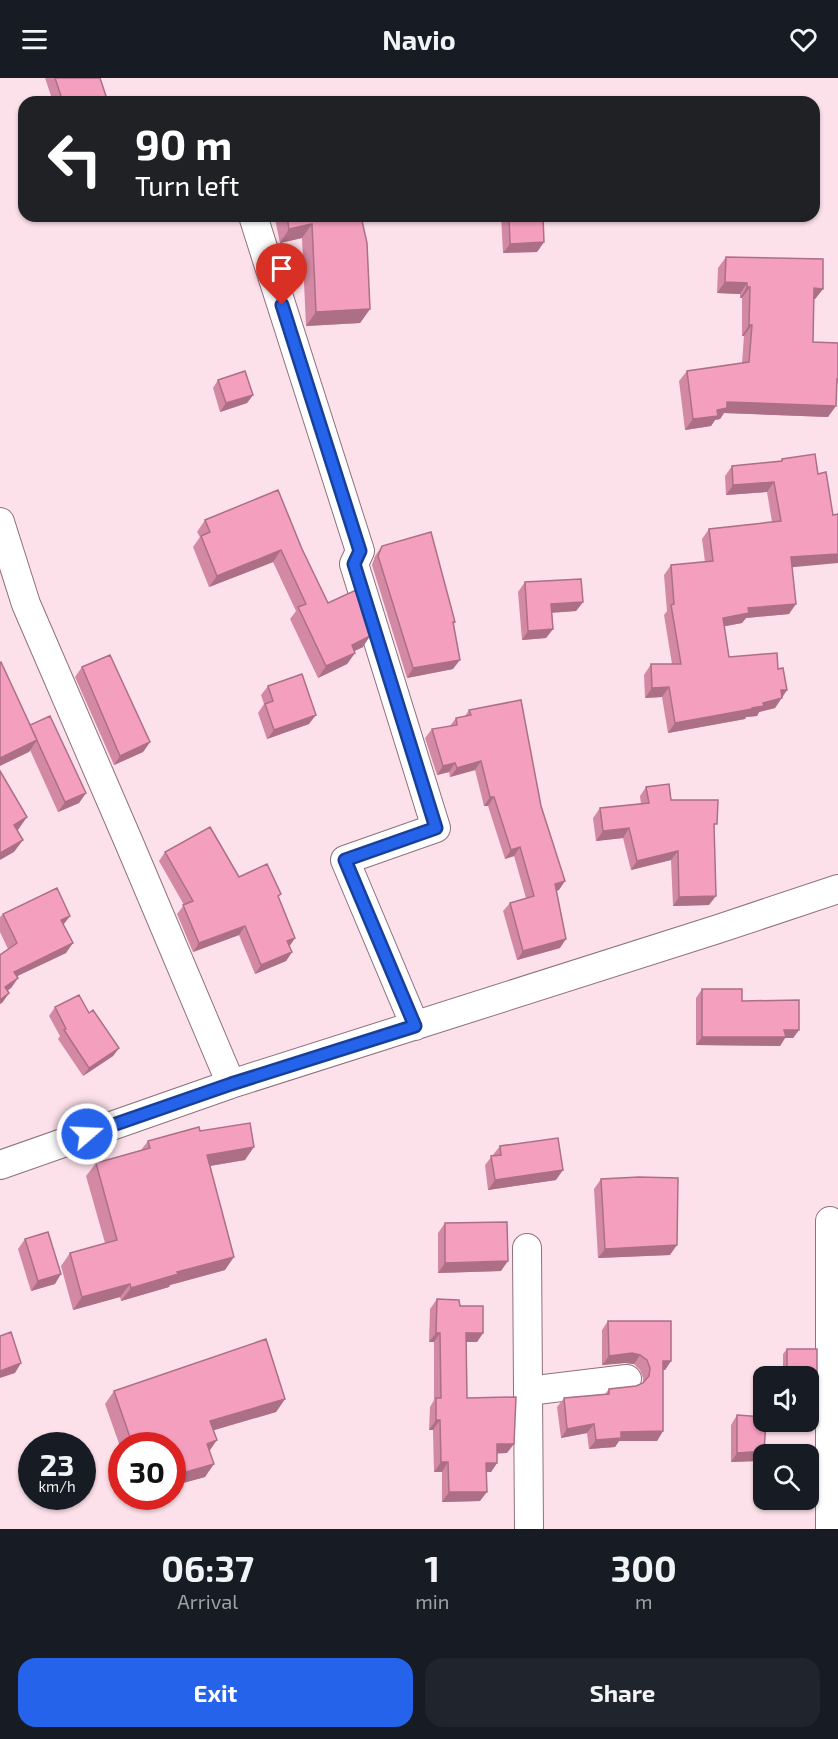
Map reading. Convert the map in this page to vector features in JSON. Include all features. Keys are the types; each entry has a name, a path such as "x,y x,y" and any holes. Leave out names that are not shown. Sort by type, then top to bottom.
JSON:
{"street":[{"path":"255,222 360,551 354,564 436,828 345,860 415,1026"},
{"path":"0,522 26,604 231,1084"},
{"path":"0,1165 231,1084 838,889"},
{"path":"830,1221 830,1529"},
{"path":"527,1248 528,1529"},
{"path":"528,1391 627,1379"}],"building":[{"path":"55,78 100,78 106,96 61,96"},
{"path":"288,222 362,222 367,243 370,309 316,312 312,224 289,229"},
{"path":"509,222 543,222 544,242 510,244"},
{"path":"726,257 823,259 823,289 814,288 813,342 838,343 836,406 727,402 727,408 717,410 718,416 693,419 687,371 749,362 752,325 749,325 750,287 747,287 747,283 725,282"},
{"path":"245,371 253,395 226,403 218,380"},
{"path":"815,454 818,474 826,472 833,515 838,514 838,554 791,557 796,604 748,608 749,613 723,618 729,657 777,653 778,669 783,668 787,690 781,690 782,698 763,703 764,706 675,723 669,687 652,688 651,664 681,664 671,605 674,604 671,565 713,561 709,529 781,521 774,482 733,485 732,466 782,461 782,459"},
{"path":"278,490 302,549 328,603 356,590 370,636 352,645 355,653 326,666 298,607 306,604 281,550 217,576 201,536 210,532 205,520"},
{"path":"431,532 455,622 453,622 460,660 413,668 378,556 382,546"},
{"path":"581,579 583,602 551,604 553,629 528,631 525,582"},
{"path":"110,655 150,742 120,756 82,667"},
{"path":"0,663 37,740 0,758"},
{"path":"302,674 316,715 274,730 265,704 273,701 268,686"},
{"path":"521,700 541,806 565,881 555,884 566,939 523,951 510,903 534,896 520,847 511,850 494,797 490,797 481,761 457,768 455,763 443,766 432,729 457,725 456,718 471,715 469,710"},
{"path":"50,716 86,793 65,802 30,725"},
{"path":"0,771 27,817 14,825 23,840 0,853"},
{"path":"669,784 671,800 718,800 717,824 714,824 716,896 679,897 678,851 637,861 629,828 603,831 600,808 649,803 646,787"},
{"path":"210,827 239,877 267,864 281,894 278,896 295,938 287,941 292,952 261,965 245,926 199,943 183,905 193,901 165,852"},
{"path":"57,888 70,916 61,920 73,943 14,972 18,978 5,987 9,993 0,1000 0,955 17,943 3,914"},
{"path":"702,989 742,989 742,1001 799,1000 799,1030 784,1030 786,1037 702,1037"},
{"path":"79,995 89,1013 93,1010 119,1048 89,1068 64,1030 66,1029 55,1007"},
{"path":"250,1123 254,1147 207,1155 234,1257 177,1272 178,1274 131,1288 130,1284 82,1297 70,1253 117,1240 96,1163 150,1148 148,1141 199,1127 200,1131"},
{"path":"558,1138 563,1170 495,1180 491,1156 501,1155 500,1146"},
{"path":"678,1178 677,1245 605,1249 601,1179"},
{"path":"507,1222 508,1261 445,1263 445,1223"},
{"path":"48,1232 61,1274 38,1281 25,1239"},
{"path":"437,1299 459,1300 460,1306 483,1306 483,1333 466,1333 467,1398 516,1397 514,1444 497,1444 497,1463 486,1463 487,1492 449,1492 448,1462 441,1462 440,1420 436,1420 436,1398 441,1398 440,1333 436,1333"},
{"path":"608,1321 671,1321 671,1361 663,1361 663,1431 621,1432 621,1438 596,1440 594,1424 567,1429 564,1398 609,1394 609,1389 636,1386 643,1383 649,1376 650,1368 647,1360 640,1355 632,1353 609,1356"},
{"path":"11,1332 21,1363 0,1371 0,1336"},
{"path":"266,1339 285,1399 210,1421 217,1440 207,1444 214,1464 186,1472 186,1432 128,1432 114,1391"},
{"path":"787,1349 817,1349 817,1366 787,1366"},
{"path":"737,1415 753,1416 753,1432 765,1432 764,1444 753,1444 753,1452 737,1453"}],"route":[{"path":"87,1134 231,1084 415,1026 345,860 436,828 354,564 360,551 282,305"}]}
